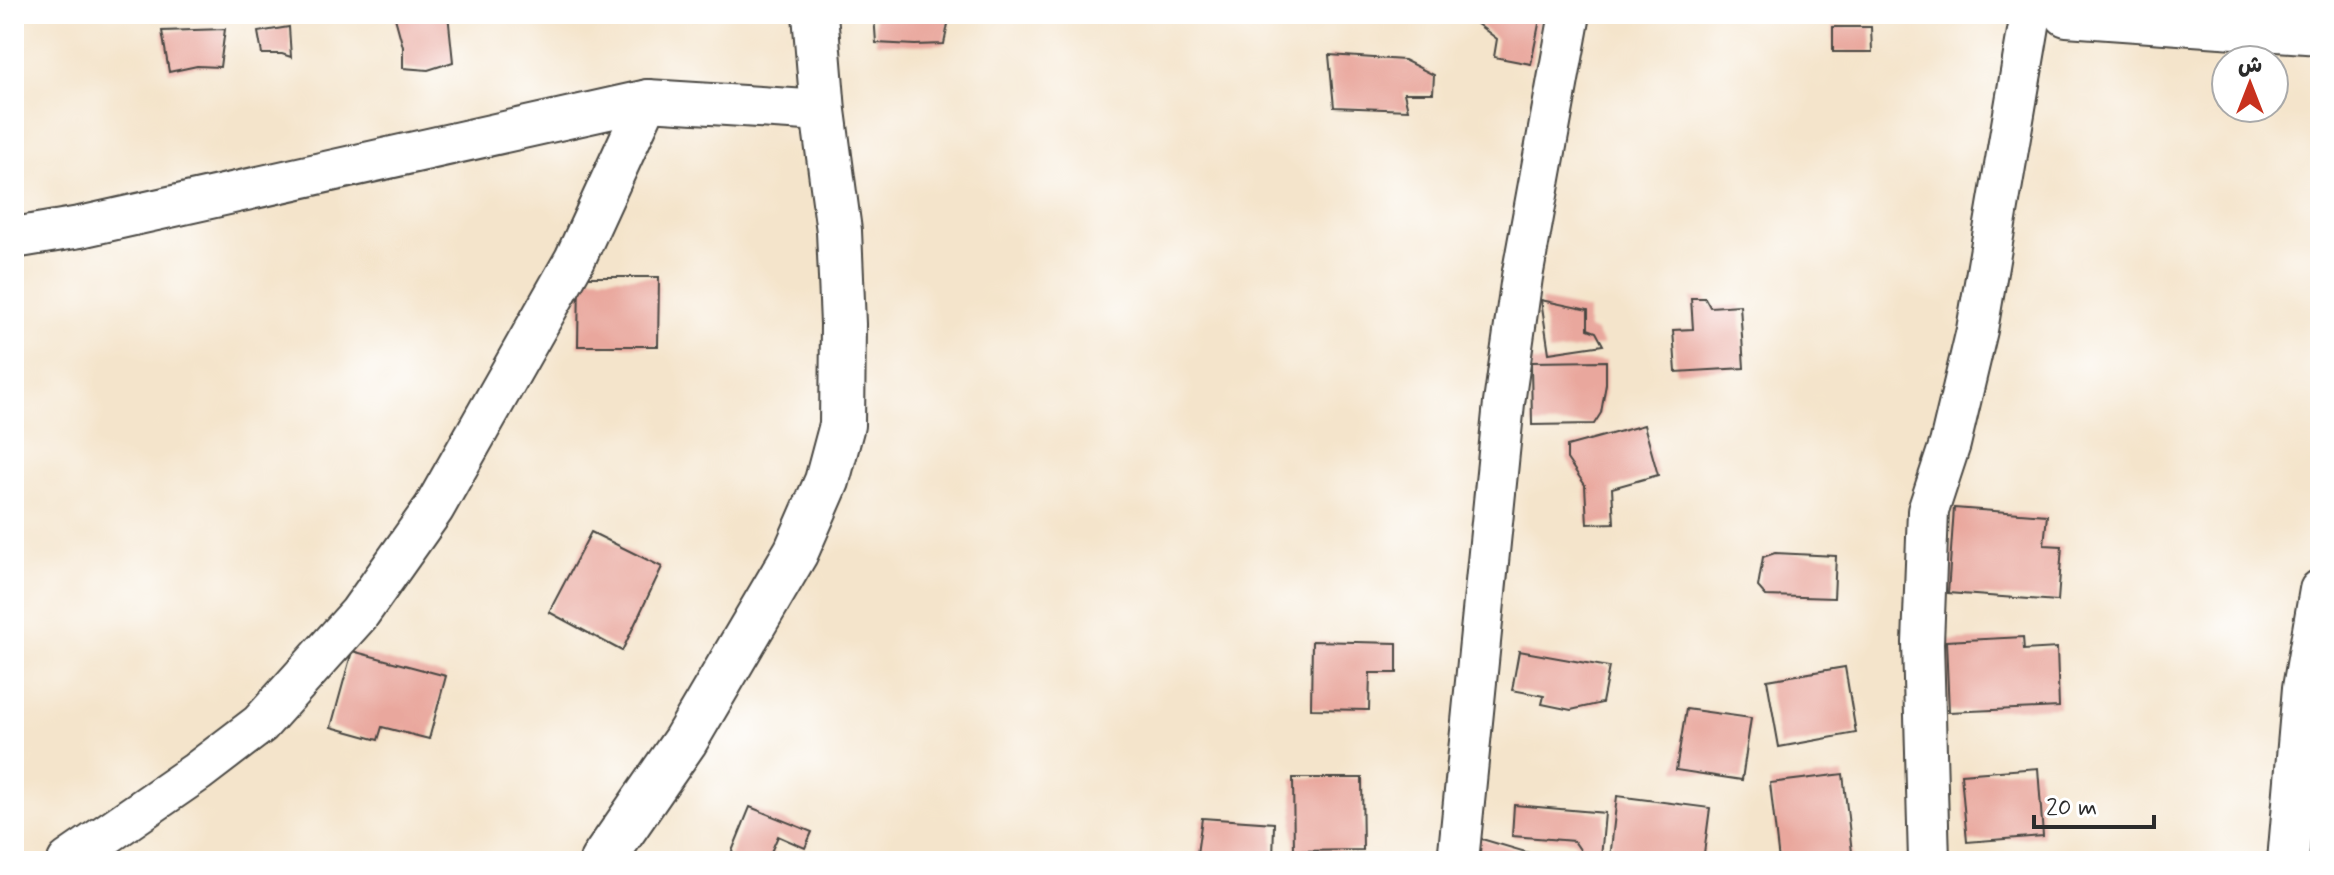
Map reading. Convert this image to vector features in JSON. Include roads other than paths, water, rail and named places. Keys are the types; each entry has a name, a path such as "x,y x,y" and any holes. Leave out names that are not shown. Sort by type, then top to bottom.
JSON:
{"street":[{"path":"602,861 685,741 796,552 827,481 842,425 843,324 839,231 823,111 815,14"},
{"path":"1458,861 1506,389 1522,277 1570,14"},
{"path":"1929,861 1923,643 1928,511 1950,444 1977,330 2031,14"},
{"path":"2067,14 2320,32"},
{"path":"14,238 80,227 648,100 823,111"},
{"path":"68,861 197,772 260,724 359,614 434,508 575,259 648,100"},
{"path":"2320,590 2303,688 2288,861 2320,857"}]}
